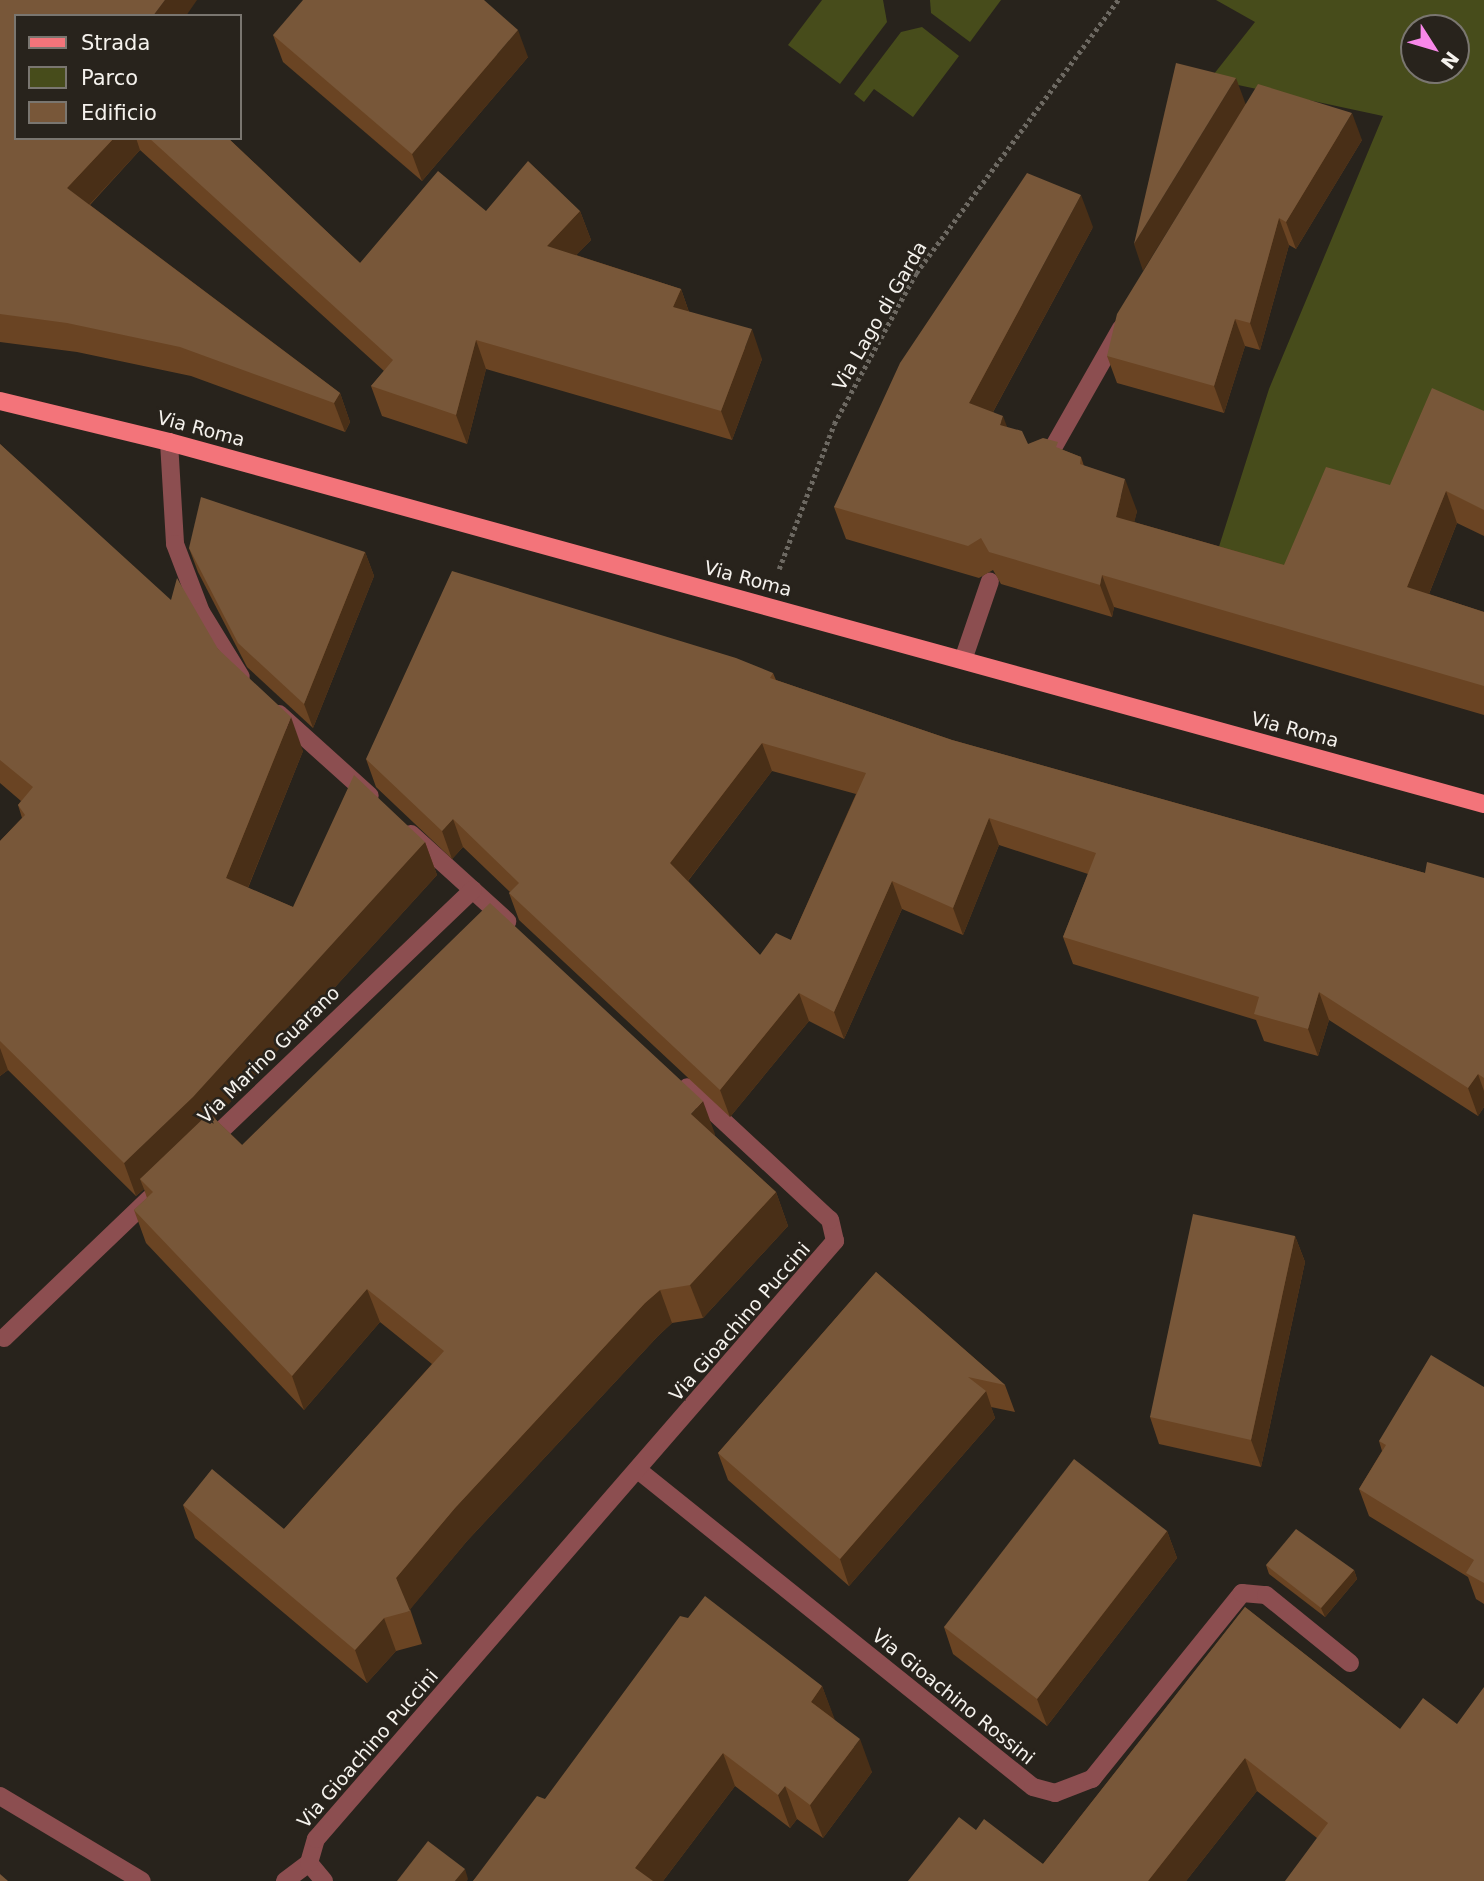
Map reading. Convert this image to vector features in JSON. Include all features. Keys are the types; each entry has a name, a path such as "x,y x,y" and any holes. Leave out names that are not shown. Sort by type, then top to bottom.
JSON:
{"main road":[{"name":"Via Roma","path":"0,401 169,442 1484,804"}],"street":[{"path":"1044,466 1134,307"},
{"path":"169,442 176,544 184,569 223,651 260,697 524,937"},
{"path":"963,660 990,581"},
{"name":"Via Marino Guarano","path":"193,1157 473,890"},
{"name":"Via Gioachino Puccini","path":"285,1881 309,1863 316,1839 827,1254 834,1230 667,1069"},
{"path":"4,1338 163,1185"},
{"name":"Via Gioachino Rossini","path":"638,1470 1032,1787 1055,1793 1092,1779 1242,1593 1266,1595 1350,1663"},
{"path":"0,1796 142,1881"},
{"path":"309,1863 324,1881"}],"path":[{"name":"Via Lago di Garda","path":"765,605 834,424 916,273 1118,0"}],"green space":[{"path":"822,0 883,0 887,22 840,84 788,45"},
{"path":"930,0 1001,0 970,42 931,13"},
{"path":"1216,0 1484,0 1484,434 1402,511 1296,584 1216,556 1269,389 1383,116 1210,79 1255,22"},
{"path":"922,27 959,56 913,117 874,89 864,102 854,94 901,32"}],"building":[{"path":"0,0 165,0 154,14 14,14 14,140 112,140 67,188 340,393 334,403 180,347 67,323 0,314"},
{"path":"303,0 484,0 518,30 412,154 273,35"},
{"path":"1176,63 1236,78 1134,244"},
{"path":"1258,84 1352,113 1286,222 1279,218 1250,323 1235,319 1214,386 1107,356 1117,314"},
{"path":"151,140 230,140 360,263 438,171 486,211 528,161 580,211 547,246 681,289 673,307 752,329 721,411 476,340 456,415 371,386 393,360"},
{"path":"1027,173 1081,195 969,403 1003,416 1000,425 1022,431 1028,444 1043,438 1058,442 1056,447 1081,457 1080,464 1125,479 1116,517 1284,565 1326,467 1390,485 1432,388 1484,411 1484,510 1446,491 1407,587 1484,612 1484,686 1102,575 1100,585 989,552 981,538 968,546 834,507 900,363"},
{"path":"0,444 171,600 177,578 218,649 291,717 226,878 293,907 354,775 425,842 193,1097 124,1163 0,1041 0,841 25,815 18,805 33,787 0,760"},
{"path":"201,497 365,552 304,704 238,643 189,548"},
{"path":"452,571 736,658 773,673 770,678 952,740 1425,873 1427,862 1484,878 1484,1078 1478,1074 1468,1088 1319,992 1308,1029 1254,1014 1259,997 1063,937 1096,853 989,818 953,908 892,881 834,1012 799,993 720,1090 509,893 519,883 453,819 442,831 366,759","holes":["762,743 866,773 791,940 776,933 760,955 670,863"]},
{"path":"490,903 703,1101 691,1114 776,1192 690,1285 660,1290 645,1303 455,1508 396,1578 410,1611 384,1618 355,1650 183,1505 212,1469 284,1529 444,1351 367,1289 292,1376 134,1210 153,1192 140,1179 209,1113 242,1145"},
{"path":"1193,1214 1295,1236 1251,1440 1150,1417"},
{"path":"876,1272 1005,1385 968,1377 986,1391 840,1559 718,1453"},
{"path":"1431,1355 1484,1387 1484,1583 1466,1573 1474,1560 1359,1489 1386,1445 1379,1441"},
{"path":"1074,1459 1167,1531 1037,1699 944,1627"},
{"path":"1296,1529 1354,1570 1321,1608 1266,1565"},
{"path":"705,1596 822,1686 811,1702 860,1739 810,1805 785,1786 778,1795 723,1753 635,1868 653,1881 473,1881 537,1796 545,1799 680,1616 688,1618"},
{"path":"1245,1607 1400,1729 1423,1698 1457,1724 1484,1687 1484,1881 1285,1881 1328,1823 1245,1758 1148,1881 908,1881 959,1817 976,1830 984,1819 1043,1864"},
{"path":"428,1841 465,1869 455,1881 397,1881"}]}
